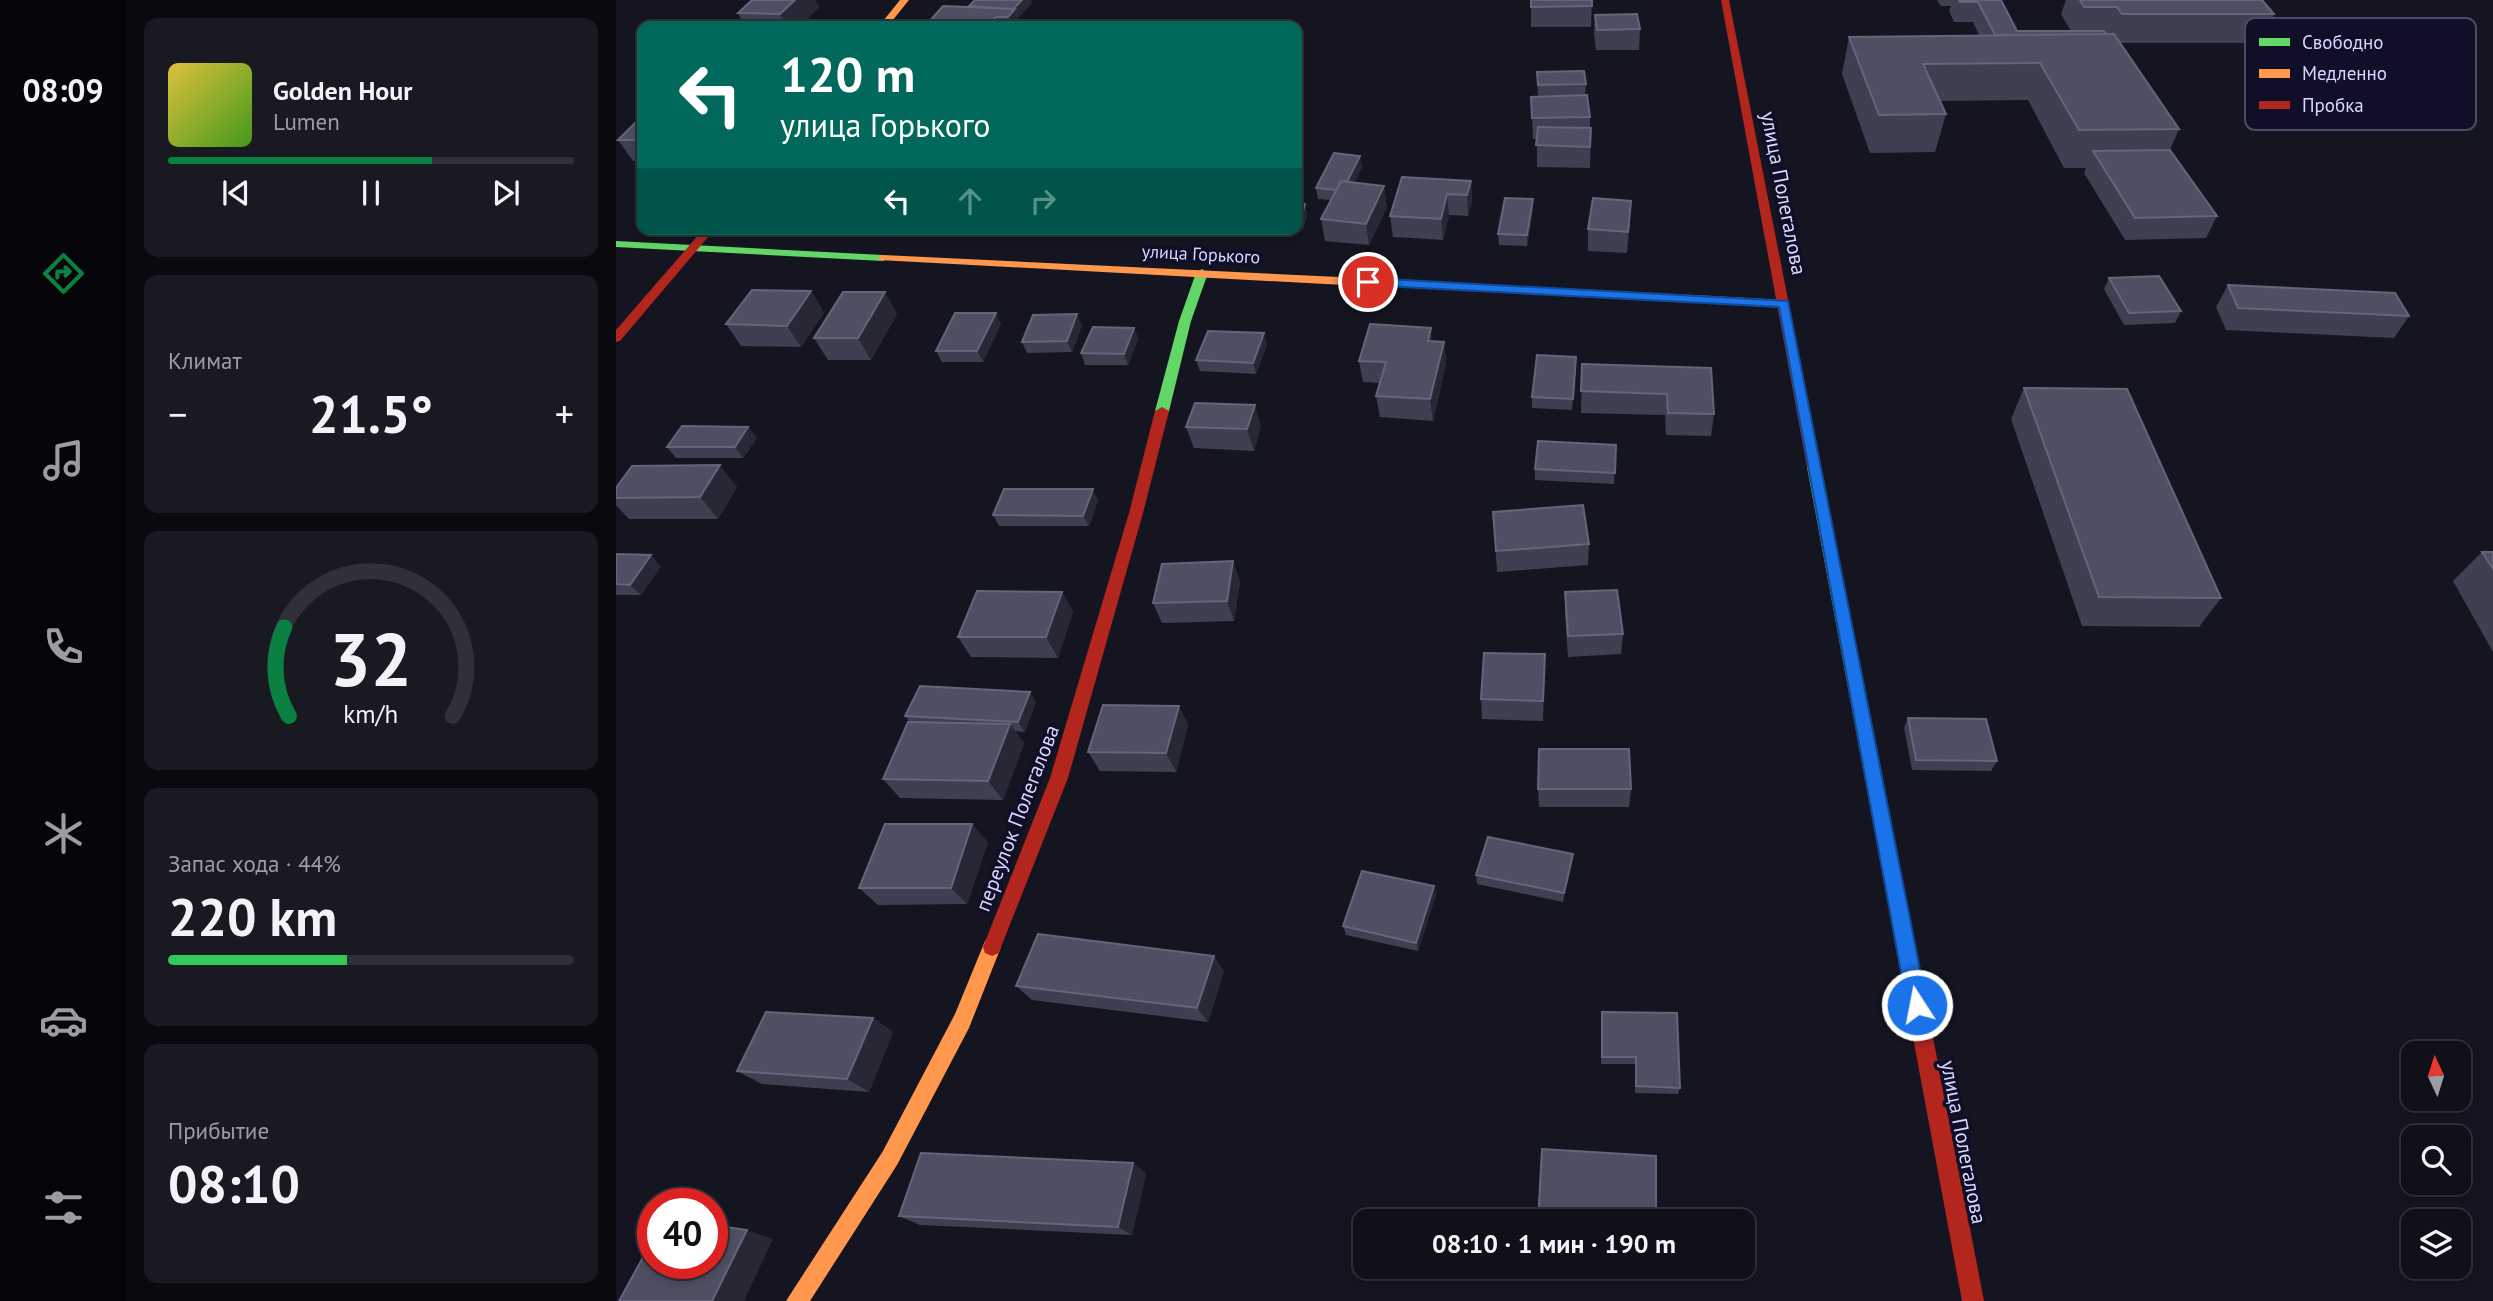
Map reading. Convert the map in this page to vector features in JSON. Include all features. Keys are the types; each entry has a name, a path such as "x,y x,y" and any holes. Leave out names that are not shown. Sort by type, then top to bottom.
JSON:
{"street":[{"path":"887,21 905,0"},
{"name":"улица Полегалова","path":"1725,0 1973,1301"},
{"path":"616,338 704,235"},
{"name":"улица Горького","path":"616,244 1784,303"},
{"name":"переулок Полегалова","path":"797,1301 890,1158 962,1021 1059,778 1136,513 1185,321 1202,273"}],"building":[{"path":"752,0 795,0 780,14 738,13"},
{"path":"975,0 1022,0 1013,9 969,6"},
{"path":"1531,0 1592,0 1592,6 1531,7"},
{"path":"1959,0 2001,0 2017,31 2104,31 2106,34 1995,35 1978,2"},
{"path":"2080,0 2262,0 2274,14 2122,14 2117,7 2084,7"},
{"path":"943,6 1015,9 1008,17 996,17 992,21 930,21"},
{"path":"1637,14 1640,29 1597,30 1595,15"},
{"path":"2114,34 2179,129 2079,130 2040,63 1923,64 1946,114 1879,115 1849,37"},
{"path":"1584,71 1586,84 1538,85 1537,72"},
{"path":"1587,95 1590,117 1532,118 1531,97"},
{"path":"637,121 637,140 618,140"},
{"path":"1538,127 1591,128 1590,147 1536,145"},
{"path":"2170,150 2217,216 2135,218 2093,151"},
{"path":"1334,153 1360,156 1347,182 1341,181 1337,190 1316,188"},
{"path":"1402,177 1471,181 1467,195 1447,194 1441,219 1390,216"},
{"path":"1341,181 1384,186 1366,224 1321,219"},
{"path":"1505,198 1533,199 1527,235 1498,234"},
{"path":"1593,198 1631,201 1628,232 1588,229"},
{"path":"2159,276 2181,311 2129,313 2109,278"},
{"path":"2228,285 2395,293 2409,316 2238,308"},
{"path":"752,290 811,291 787,326 726,324"},
{"path":"843,292 885,292 858,338 814,338"},
{"path":"955,313 996,313 977,351 936,351"},
{"path":"1077,314 1067,341 1022,342 1033,315"},
{"path":"1370,324 1431,328 1428,341 1444,342 1430,399 1376,396 1386,362 1359,361"},
{"path":"1093,327 1134,328 1124,354 1081,353"},
{"path":"1208,331 1264,333 1253,363 1196,360"},
{"path":"1537,355 1576,357 1573,399 1532,397"},
{"path":"1582,364 1711,368 1714,414 1668,413 1667,394 1581,391"},
{"path":"2024,388 2127,389 2221,598 2099,597"},
{"path":"1195,403 1255,405 1247,429 1186,427"},
{"path":"682,426 748,427 735,447 667,447"},
{"path":"1538,441 1616,445 1615,473 1535,469"},
{"path":"720,465 700,497 616,498 616,488 632,466"},
{"path":"1004,489 1093,489 1083,516 993,515"},
{"path":"1583,505 1589,544 1496,551 1493,512"},
{"path":"2482,552 2493,552 2493,569"},
{"path":"616,554 651,555 630,585 616,584"},
{"path":"1233,561 1227,601 1153,603 1162,564"},
{"path":"1617,590 1623,634 1568,636 1565,592"},
{"path":"977,591 1062,592 1046,637 958,637"},
{"path":"1484,653 1545,654 1543,701 1481,699"},
{"path":"920,686 1030,692 1018,722 905,716"},
{"path":"1103,705 1179,706 1166,753 1088,752"},
{"path":"1908,718 1986,719 1997,761 1916,760"},
{"path":"908,722 1010,724 988,781 883,779"},
{"path":"1539,749 1629,749 1631,789 1538,789"},
{"path":"885,824 972,824 951,888 859,888"},
{"path":"1488,837 1573,854 1564,893 1476,875"},
{"path":"1362,871 1434,886 1416,943 1343,926"},
{"path":"1038,934 1214,956 1197,1008 1016,986"},
{"path":"766,1012 873,1018 847,1079 737,1071"},
{"path":"1602,1012 1677,1013 1680,1088 1636,1086 1636,1057 1602,1057"},
{"path":"1542,1149 1656,1156 1656,1209 1539,1209"},
{"path":"921,1153 1133,1163 1118,1227 899,1216"},
{"path":"728,1227 747,1230 728,1269"},
{"path":"637,1268 637,1279 723,1279 712,1301 619,1301"}],"traffic: fast":[{"path":"616,244 883,258"},
{"path":"1162,411 1185,321 1202,273"},
{"path":"1693,299 1784,304"},
{"path":"1814,467 1874,779"}],"traffic: slow":[{"path":"887,21 905,0"},
{"path":"883,258 1381,283"},
{"path":"797,1301 890,1158 962,1021 992,947"}],"traffic: jam":[{"path":"1725,0 1814,467"},
{"path":"616,338 704,235"},
{"path":"1381,283 1693,299"},
{"path":"992,947 1059,778 1136,513 1162,411"},
{"path":"1874,779 1973,1301"}],"route":[{"path":"1368,282 1784,303 1917,1005"}]}
